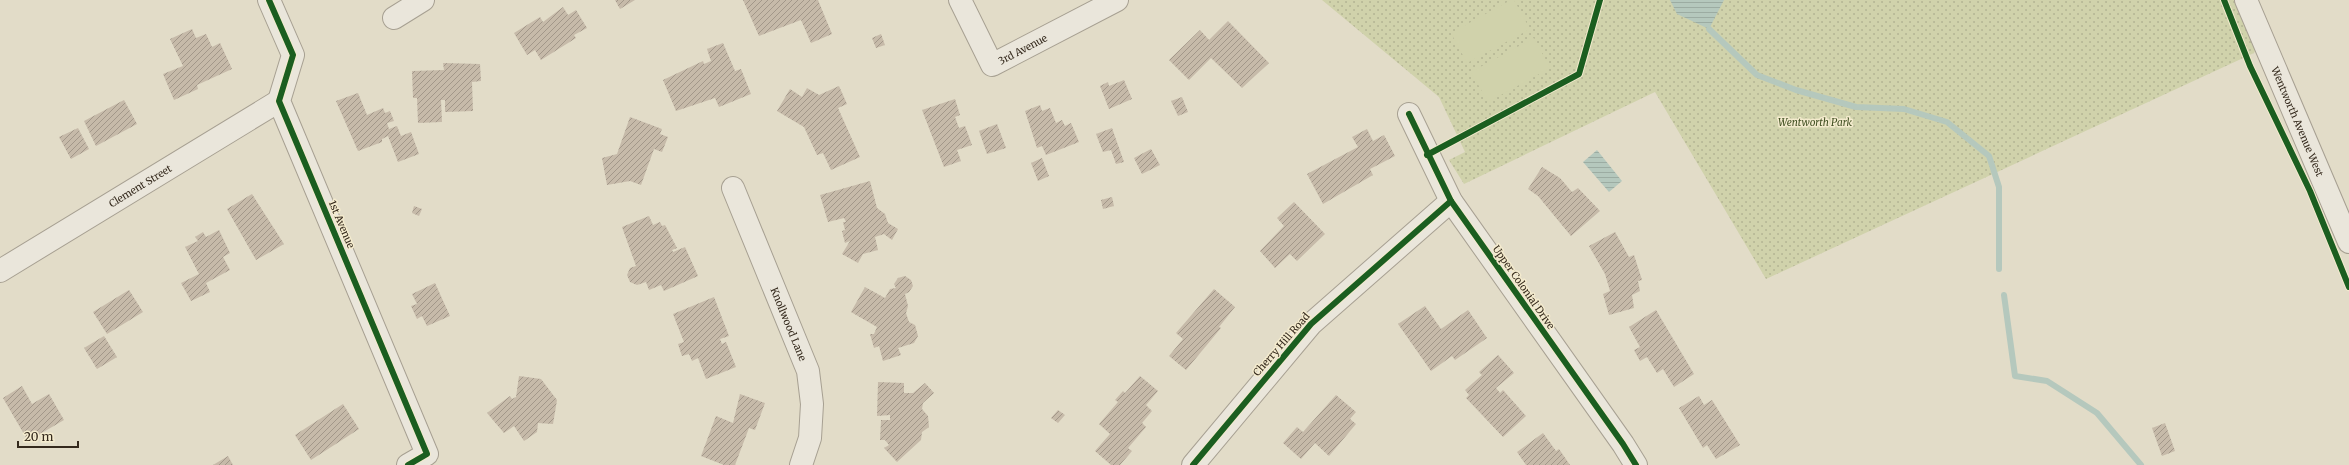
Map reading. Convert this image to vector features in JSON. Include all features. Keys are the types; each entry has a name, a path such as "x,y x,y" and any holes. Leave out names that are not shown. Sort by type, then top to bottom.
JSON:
{"street":[{"path":"269,0 293,55 279,101"},
{"path":"394,18 423,0"},
{"name":"3rd Avenue","path":"960,0 992,65 1117,0"},
{"name":"Wentworth Avenue West","path":"2246,0 2349,242"},
{"name":"Clement Street","path":"0,271 279,101"},
{"name":"1st Avenue","path":"279,101 427,454 408,465"},
{"name":"Upper Colonial Drive","path":"1409,114 1451,201 1623,444 1636,465"},
{"name":"Knollwood Lane","path":"733,188 808,371 812,404 810,438 800,465"},
{"name":"Cherry Hill Road","path":"1202,461 1311,324 1451,201"}],"green space":[{"name":"Wentworth Park","path":"1322,0 2237,0 2257,47 2254,53 1766,279 1655,92 1464,184 1449,160 1465,152 1439,97"},
{"path":"1511,0 1514,0 1530,29 1467,63 1451,33"},
{"path":"1534,38 1550,68 1488,102 1471,72"}],"shaded area":[{"path":"1670,0 1724,0 1709,29 1677,14"},
{"path":"1597,150 1622,181 1609,192 1583,162"}],"building":[{"path":"615,0 635,0 620,9"},
{"path":"743,0 818,0 832,34 811,43 801,20 759,36"},
{"path":"563,7 568,15 576,10 587,28 574,35 576,38 541,60 535,50 527,55 514,33 540,17 543,22"},
{"path":"1228,21 1269,63 1242,88 1211,58 1189,80 1169,60 1200,30 1209,40"},
{"path":"192,29 196,38 206,34 212,47 220,43 232,69 197,85 198,89 174,100 163,74 183,66 170,39"},
{"path":"881,34 885,45 876,48 872,38"},
{"path":"723,43 735,71 741,69 751,94 719,107 715,98 676,111 663,80 703,61 704,64 711,61 707,49"},
{"path":"443,63 480,64 481,81 472,82 473,111 445,112 445,100 441,100 442,122 418,123 417,98 413,98 412,71 444,70"},
{"path":"1124,80 1132,99 1109,109 1100,86 1108,82 1109,86"},
{"path":"839,86 847,104 838,108 860,157 831,170 823,153 817,155 804,127 777,111 790,89 802,97 807,88 819,95"},
{"path":"358,93 367,115 383,108 385,113 390,111 394,121 387,123 389,129 397,126 401,136 411,132 419,154 398,162 388,136 382,139 382,142 358,151 336,101"},
{"path":"1182,97 1188,112 1178,116 1171,101"},
{"path":"955,99 960,115 955,117 959,128 965,126 972,145 957,150 961,161 944,167 922,110"},
{"path":"124,100 137,124 96,146 84,121"},
{"path":"1040,105 1042,111 1050,108 1056,123 1062,120 1065,126 1071,123 1079,142 1046,155 1042,146 1037,148 1025,111"},
{"path":"630,117 662,129 660,134 668,137 662,152 654,149 641,185 630,181 607,185 602,158 617,154"},
{"path":"997,124 1006,148 987,154 979,131"},
{"path":"78,128 89,149 71,159 59,137"},
{"path":"1112,128 1124,162 1116,164 1111,150 1103,152 1096,134"},
{"path":"1367,129 1373,141 1384,135 1395,156 1370,169 1373,175 1323,204 1307,174 1358,147 1352,137"},
{"path":"1151,149 1160,165 1142,174 1134,158"},
{"path":"1042,158 1049,176 1038,181 1031,163"},
{"path":"1542,167 1560,178 1572,192 1578,188 1600,211 1571,236 1538,196 1528,189"},
{"path":"870,181 877,208 885,214 888,223 898,229 892,240 884,234 875,237 878,250 863,254 858,263 842,254 850,241 845,243 842,231 845,230 843,222 846,222 844,218 828,222 820,195"},
{"path":"252,194 284,244 256,260 227,209"},
{"path":"1112,197 1114,206 1103,209 1101,200"},
{"path":"1294,202 1325,234 1297,261 1290,254 1275,268 1260,251 1284,226 1277,218"},
{"path":"414,206 422,209 419,216 412,213"},
{"path":"649,216 653,225 660,222 662,226 665,225 677,248 672,250 673,252 685,247 698,276 664,291 661,285 649,290 646,282 637,285 630,282 627,275 630,268 636,266 622,227"},
{"path":"219,230 230,253 223,257 230,270 206,283 210,292 191,301 181,283 199,274 185,247 198,241 195,237 203,232 206,237"},
{"path":"1615,232 1629,257 1634,255 1642,280 1638,281 1640,291 1632,295 1634,308 1609,315 1603,294 1610,291 1605,274 1589,246"},
{"path":"905,276 911,280 913,286 909,292 905,294 908,306 906,313 909,322 915,325 918,336 914,343 898,348 901,355 883,361 879,346 874,348 870,334 874,334 877,327 851,312 865,287 885,298 890,289 896,288 894,284 898,278"},
{"path":"435,283 450,316 427,326 422,316 417,319 411,306 417,304 412,294"},
{"path":"1214,289 1235,307 1219,327 1221,328 1186,370 1169,356 1183,339 1176,333"},
{"path":"129,290 143,312 107,334 93,312"},
{"path":"714,297 729,336 720,339 722,344 726,342 736,367 706,379 698,358 692,361 689,354 682,356 678,344 684,342 673,314"},
{"path":"1425,306 1441,329 1468,310 1487,338 1455,360 1452,356 1431,371 1398,324"},
{"path":"1656,310 1694,374 1674,387 1663,369 1657,373 1647,357 1640,361 1634,350 1640,347 1629,327"},
{"path":"104,336 117,357 97,369 84,348"},
{"path":"1498,355 1514,373 1496,388 1500,393 1503,390 1526,416 1503,437 1466,398 1469,395 1465,390 1482,375 1479,372"},
{"path":"519,376 541,379 557,400 553,424 538,423 537,432 524,441 514,426 504,433 487,413 510,396 512,399 516,397"},
{"path":"1140,376 1158,391 1146,405 1152,411 1142,423 1146,427 1128,448 1132,451 1120,465 1111,465 1095,451 1110,434 1099,424 1118,402 1115,400 1123,391 1125,393"},
{"path":"878,382 904,383 904,393 913,393 925,383 934,393 923,403 922,409 928,416 929,427 922,432 921,440 897,462 884,448 889,445 885,440 880,440 881,420 890,420 890,415 877,416"},
{"path":"22,386 32,404 49,394 64,420 28,441 3,398"},
{"path":"740,394 765,403 755,430 749,428 735,465 724,465 701,456 716,416 733,423"},
{"path":"1336,395 1356,412 1350,419 1356,424 1329,456 1315,443 1301,459 1283,443 1297,427 1303,432"},
{"path":"1699,396 1704,405 1712,400 1740,445 1716,459 1707,445 1703,448 1679,408"},
{"path":"343,404 359,429 311,460 295,435"},
{"path":"1058,410 1065,415 1058,423 1051,418"},
{"path":"2165,423 2175,451 2162,456 2152,428"},
{"path":"1543,433 1556,451 1559,449 1570,465 1526,465 1517,452"},
{"path":"228,456 233,465 213,465"}],"waterway":[{"path":"1709,29 1757,75 1796,90 1856,107 1904,109 1947,122 1989,156 1999,187 1999,269"},
{"path":"2004,295 2015,376 2047,381 2097,413 2141,465"}],"cycle path":[{"path":"269,0 293,55 279,101 427,454 408,465"},
{"path":"1427,155 1579,74 1600,0"},
{"path":"2224,0 2250,66 2310,191 2349,287"},
{"path":"1409,114 1451,201 1623,444 1636,465"},
{"path":"1193,465 1311,324 1451,201"}]}
